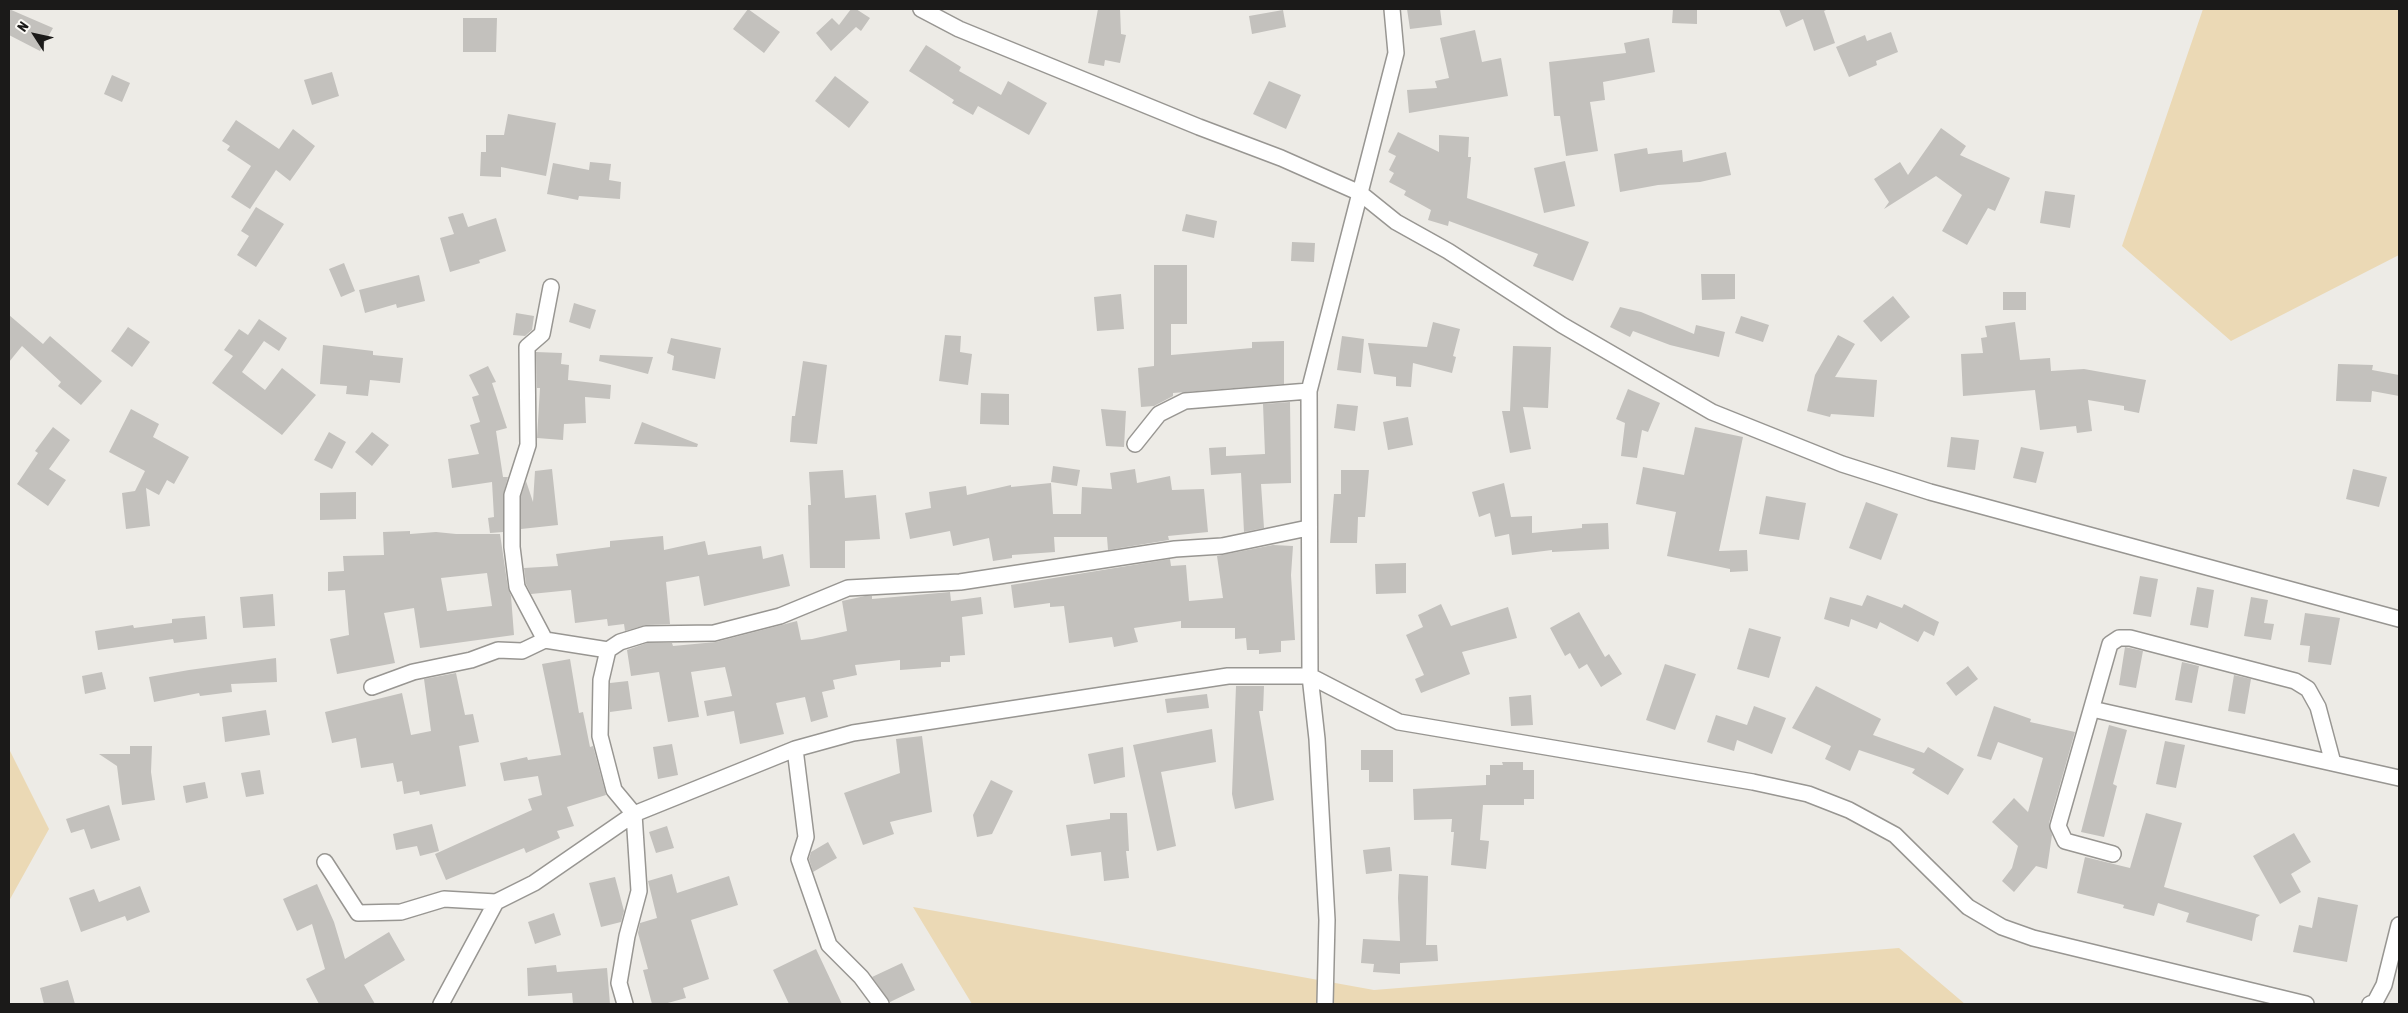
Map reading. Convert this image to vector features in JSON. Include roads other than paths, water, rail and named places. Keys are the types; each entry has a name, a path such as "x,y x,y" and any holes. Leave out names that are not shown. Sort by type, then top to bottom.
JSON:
{"street":[{"path":"921,9 967,33 1190,124 1281,158 1360,193 1396,222 1448,251 1562,325 1712,412 1842,464 1930,492 2399,619"},
{"path":"1325,1004 1327,920 1317,739 1310,676 1309,391 1396,53 1392,9"},
{"path":"545,640 517,587 512,547 512,495 528,445 527,347 542,334 550,287"},
{"path":"1135,444 1159,414 1186,401 1309,391"},
{"path":"372,687 413,672 472,660 498,650 522,651 545,640 608,650 620,642 646,634 714,633 771,619 848,588 960,582 1174,549 1222,546 1308,528"},
{"path":"2113,854 2065,841 2058,826 2110,644 2119,638 2130,638 2295,681 2308,689 2318,707 2333,763"},
{"path":"608,650 601,680 600,736 614,790 634,814 639,892 627,936 619,983 625,1004"},
{"path":"325,862 358,913 401,912 444,899 496,902 534,883 634,814 795,749 853,733 1228,676 1310,676 1399,722 1753,782 1808,794 1849,810 1895,835 1968,907 2002,927 2033,938 2306,1004"},
{"path":"2092,708 2399,778"},
{"path":"795,749 806,837 799,859 829,945 861,977 881,1004"},
{"path":"441,1004 496,902"},
{"path":"2370,1004 2375,1002 2384,985 2399,925"}]}
